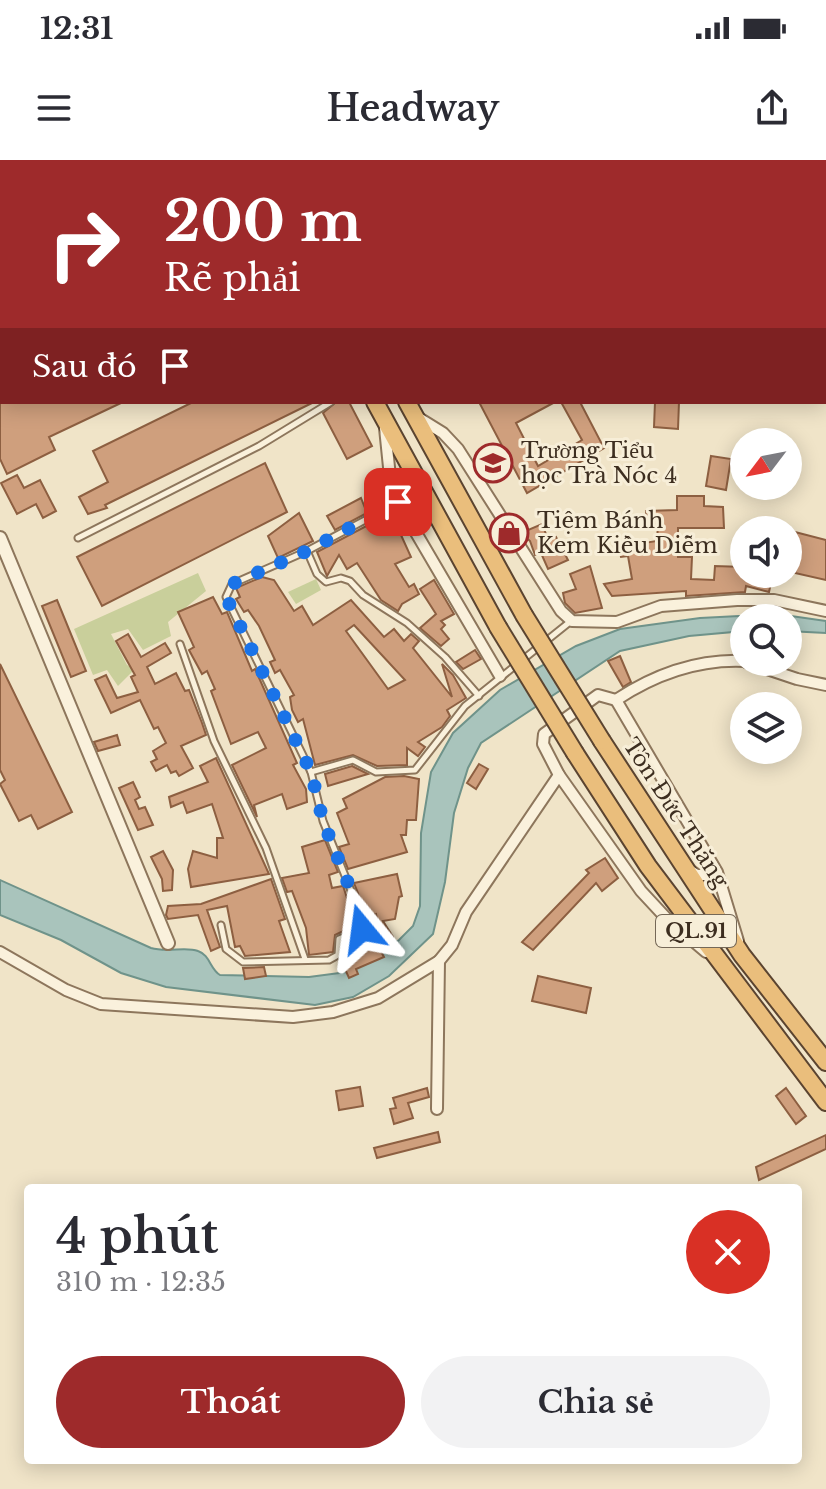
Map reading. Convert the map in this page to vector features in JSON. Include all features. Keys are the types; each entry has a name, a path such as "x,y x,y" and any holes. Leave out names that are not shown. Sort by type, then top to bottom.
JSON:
{"highway":[{"name":"QL.91","path":"376,404 498,627 575,753 661,884 826,1102"},
{"name":"Tôn Đức Thắng","path":"410,408 524,615 602,741 742,955 826,1062"}],"street":[{"path":"410,408 443,433 458,449 561,611 572,621 617,622 661,606 737,600 774,600 826,611"},
{"path":"385,425 390,477 398,502 500,676"},
{"path":"0,538 168,943"},
{"path":"616,700 671,672 708,663 730,662"},
{"path":"787,676 826,685"},
{"path":"720,963 647,897 559,775 543,744 544,734 598,695 616,700 713,866 742,955"},
{"path":"0,952 66,990 101,1004 293,1017 333,1012 378,998 440,958 452,945 466,912 559,775"},
{"path":"685,867 697,875 708,875 713,866"},
{"path":"647,897 657,897 661,884"},
{"path":"437,1109 440,958"}],"lane":[{"path":"78,538 259,446 328,404"},
{"path":"221,925 226,949 236,959 305,959 321,962 337,957 339,939 361,931 364,924 323,821 311,772 226,597 232,584 307,551 398,502"},
{"path":"307,551 317,574 326,582 341,578 350,581 363,595 407,623 445,657 479,696"},
{"path":"311,772 353,760 376,772 415,770 448,724 500,676 572,621"},
{"path":"180,644 214,741 266,848 305,959"}],"green space":[{"path":"198,573 206,591 168,622 171,636 143,650 128,629 111,634 127,665 135,669 118,686 107,670 93,675 74,629"},
{"path":"316,579 321,590 296,604 288,592"}],"water":[{"path":"730,616 730,632 689,636 620,651 481,743 468,768 454,813 445,882 433,934 389,976 353,997 315,1005 166,987 121,973 61,940 0,915 0,880 151,948 198,951 220,975 309,977 347,972 399,940 413,926 420,906 421,833 431,772 453,733 500,690 576,646 620,629"},
{"path":"802,618 826,621 826,633 802,632"}],"building":[{"path":"0,404 119,404 49,437 55,450 7,474 0,459"},
{"path":"189,404 310,404 105,505 107,508 88,514 79,497 108,482 93,451"},
{"path":"334,404 350,404 372,446 347,459 323,413"},
{"path":"480,404 551,404 516,423 538,466 582,440 562,404 581,404 604,448 527,493"},
{"path":"655,404 679,404 678,429 654,427"},
{"path":"711,456 730,459 726,490 706,486"},
{"path":"265,463 287,512 102,606 77,557"},
{"path":"17,475 24,488 40,480 56,511 43,518 36,504 17,514 1,483"},
{"path":"677,496 704,496 704,506 723,507 724,528 678,528 678,557 692,557 691,579 714,580 715,566 730,567 730,588 746,588 745,592 686,596 686,591 612,596 604,584 632,579 628,556 621,557 619,547 657,541 658,524 647,524 646,511 677,510"},
{"path":"361,498 367,513 335,530 327,516"},
{"path":"299,513 313,541 278,558 268,536"},
{"path":"391,513 411,557 395,564 409,587 414,584 419,594 402,604 398,611 381,600 357,563 347,569 339,555 327,576 317,552"},
{"path":"542,524 548,539 556,537 568,560 548,569 541,553 535,555 530,541 521,533"},
{"path":"802,534 826,540 826,580 802,575"},
{"path":"590,566 602,608 575,613 565,603 563,593 576,589 570,574"},
{"path":"262,577 274,580 294,611 302,606 313,625 351,600 384,637 394,629 404,641 411,634 419,641 413,648 452,697 442,664 453,675 466,698 447,710 450,716 442,727 418,742 425,747 418,756 407,748 407,765 377,766 353,755 315,765 303,719 298,722 292,710 290,697 294,695 280,670 275,673 270,662 275,660 259,626 236,599 240,597 236,588","holes":["354,625 405,680 388,689 346,631"]},
{"path":"434,580 454,614 441,621 445,625 441,629 449,639 441,646 420,628 436,614 420,589"},
{"path":"213,597 222,614 227,612 252,671 255,669 297,763 293,765 306,789 307,802 287,809 282,794 254,805 257,817 232,765 266,748 258,732 231,744 211,691 215,689 207,671 202,674 189,650 194,647 178,612"},
{"path":"57,600 86,671 71,677 42,606"},
{"path":"128,634 141,657 165,643 171,653 147,667 155,684 176,673 185,691 189,690 202,723 206,735 181,746 193,768 179,776 176,771 171,773 167,765 156,771 151,762 157,759 153,751 166,743 158,727 154,729 140,700 111,713 95,680 106,675 117,698 138,692 131,677 135,675 116,641"},
{"path":"475,650 481,659 463,669 456,662"},
{"path":"620,656 631,682 623,687 608,661"},
{"path":"0,664 72,812 38,829 31,815 19,821 0,784 5,780 0,770"},
{"path":"117,735 120,745 98,751 94,742"},
{"path":"216,758 269,874 191,887 188,869 193,851 217,858 217,838 223,838 212,804 187,813 183,802 171,807 169,797 208,782 200,766"},
{"path":"479,764 488,769 476,789 467,783"},
{"path":"352,766 368,774 328,786 325,774"},
{"path":"385,777 419,779 416,820 407,820 406,835 401,835 407,852 348,869 339,847 349,844 337,813 347,808 343,799"},
{"path":"133,782 140,797 135,800 139,809 145,807 153,825 138,830 119,788"},
{"path":"325,840 338,872 329,875 332,888 343,886 356,925 335,935 333,952 309,955 306,928 292,891 287,892 282,878 309,873 302,847"},
{"path":"163,851 173,870 172,890 163,891 162,879 151,857"},
{"path":"605,858 618,878 602,891 596,883 533,950 522,942 589,873 586,870"},
{"path":"397,874 402,896 399,897 395,919 383,921 393,937 378,946 384,957 356,969 358,974 349,978 341,960 344,943 361,936 364,940 379,932 376,914 367,916 354,883"},
{"path":"271,879 285,919 279,921 290,952 245,956 240,946 235,947 227,906 207,910 220,947 211,951 198,915 168,919 166,915 168,906 201,904"},
{"path":"264,967 266,976 245,979 243,968"},
{"path":"538,976 591,988 586,1013 532,1001"},
{"path":"360,1087 363,1106 339,1110 336,1091"},
{"path":"427,1088 429,1097 408,1103 413,1118 394,1124 390,1109 396,1108 393,1098"},
{"path":"786,1088 806,1116 796,1124 776,1096"},
{"path":"438,1132 440,1142 377,1158 374,1148"},
{"path":"826,1135 826,1149 759,1180 756,1167"}],"place":[{"name":"Trường Tiểu học Trà Nóc 4","path":"493,463"},
{"name":"Tiệm Bánh Kem Kiều Diễm","path":"509,533"}],"route":[{"path":"362,929 362,918 323,821 311,772 228,607 226,591 232,584 259,570 307,551 398,502"}]}
